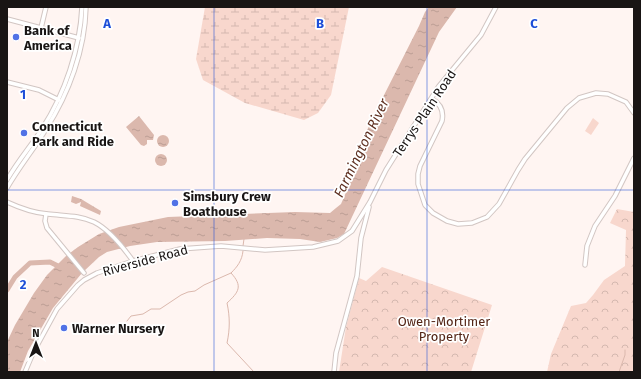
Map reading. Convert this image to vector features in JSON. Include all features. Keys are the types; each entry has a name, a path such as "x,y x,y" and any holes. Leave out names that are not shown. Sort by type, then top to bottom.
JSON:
{"street":[{"path":"41,28 46,7"},
{"path":"80,38 82,7"},
{"path":"7,188 46,128 60,100 80,38 86,7"},
{"name":"Terrys Plain Road","path":"370,202 386,170 439,86 481,35 496,7"},
{"path":"7,19 80,38"},
{"path":"7,82 38,90 60,100"},
{"path":"432,99 439,103 443,116 440,127 420,166 418,184 425,205 433,213 447,221 458,224 472,223 488,217 499,204 525,159 567,108 579,98 596,93 608,94 626,102 634,113"},
{"path":"7,180 60,100"},
{"path":"585,265 587,246 595,226 615,196 634,158"},
{"path":"7,202 24,209 46,214 83,218 94,223 106,230 133,261"},
{"path":"334,372 336,353 357,276 361,238 370,202"},
{"name":"Riverside Road","path":"25,372 44,331 57,309 71,292 84,280 95,274 133,261 192,247 221,246 265,250 327,245 338,242 352,231 370,202"},
{"path":"46,214 45,221 47,228 84,273"}],"green space":[{"path":"205,7 349,7 331,95 318,113 304,120 245,103 203,80 196,59"},
{"path":"593,118 599,123 591,135 585,131"},
{"path":"617,209 634,212 634,372 547,372 551,354 571,306 586,303 604,280 625,266 626,230 610,223"},
{"name":"Owen-Mortimer Property","path":"382,267 492,305 471,372 339,372 346,327 359,278 366,281"}],"water":[{"name":"Farmington River","path":"429,7 457,7 439,32 344,234 337,238 320,242 300,239 267,238 225,241 157,242 130,246 107,252 99,257 82,273 53,308 28,351 20,372 7,372 7,342 34,293 47,275 66,256 99,234 119,227 168,217 295,212 330,213 341,204 347,190 360,145 425,12"},
{"path":"139,116 154,135 153,140 147,140 147,144 144,146 141,145 126,127"},
{"path":"165,135 168,136 168,146 161,147 158,146 157,139 158,136"},
{"path":"163,154 166,155 166,165 159,166 156,165 155,158 156,155"},
{"path":"72,196 81,199 101,211 100,215 80,206 81,202 76,204 71,202"}],"waterway":[{"path":"243,246 244,239"},
{"path":"243,251 239,264 231,273 237,282 238,289 227,303 229,313 229,333 227,343 254,372"},
{"path":"7,290 15,277 30,263 50,262 62,268"},
{"path":"127,321 131,316 143,314 151,309 160,309 181,295 195,291 204,285 231,273"},
{"path":"619,372 625,355 625,350"}],"place":[{"name":"Bank of America","path":"16,37"},
{"name":"Connecticut Park and Ride","path":"24,133"},
{"name":"Simsbury Crew Boathouse","path":"175,203"},
{"name":"Warner Nursery","path":"64,328"}]}
